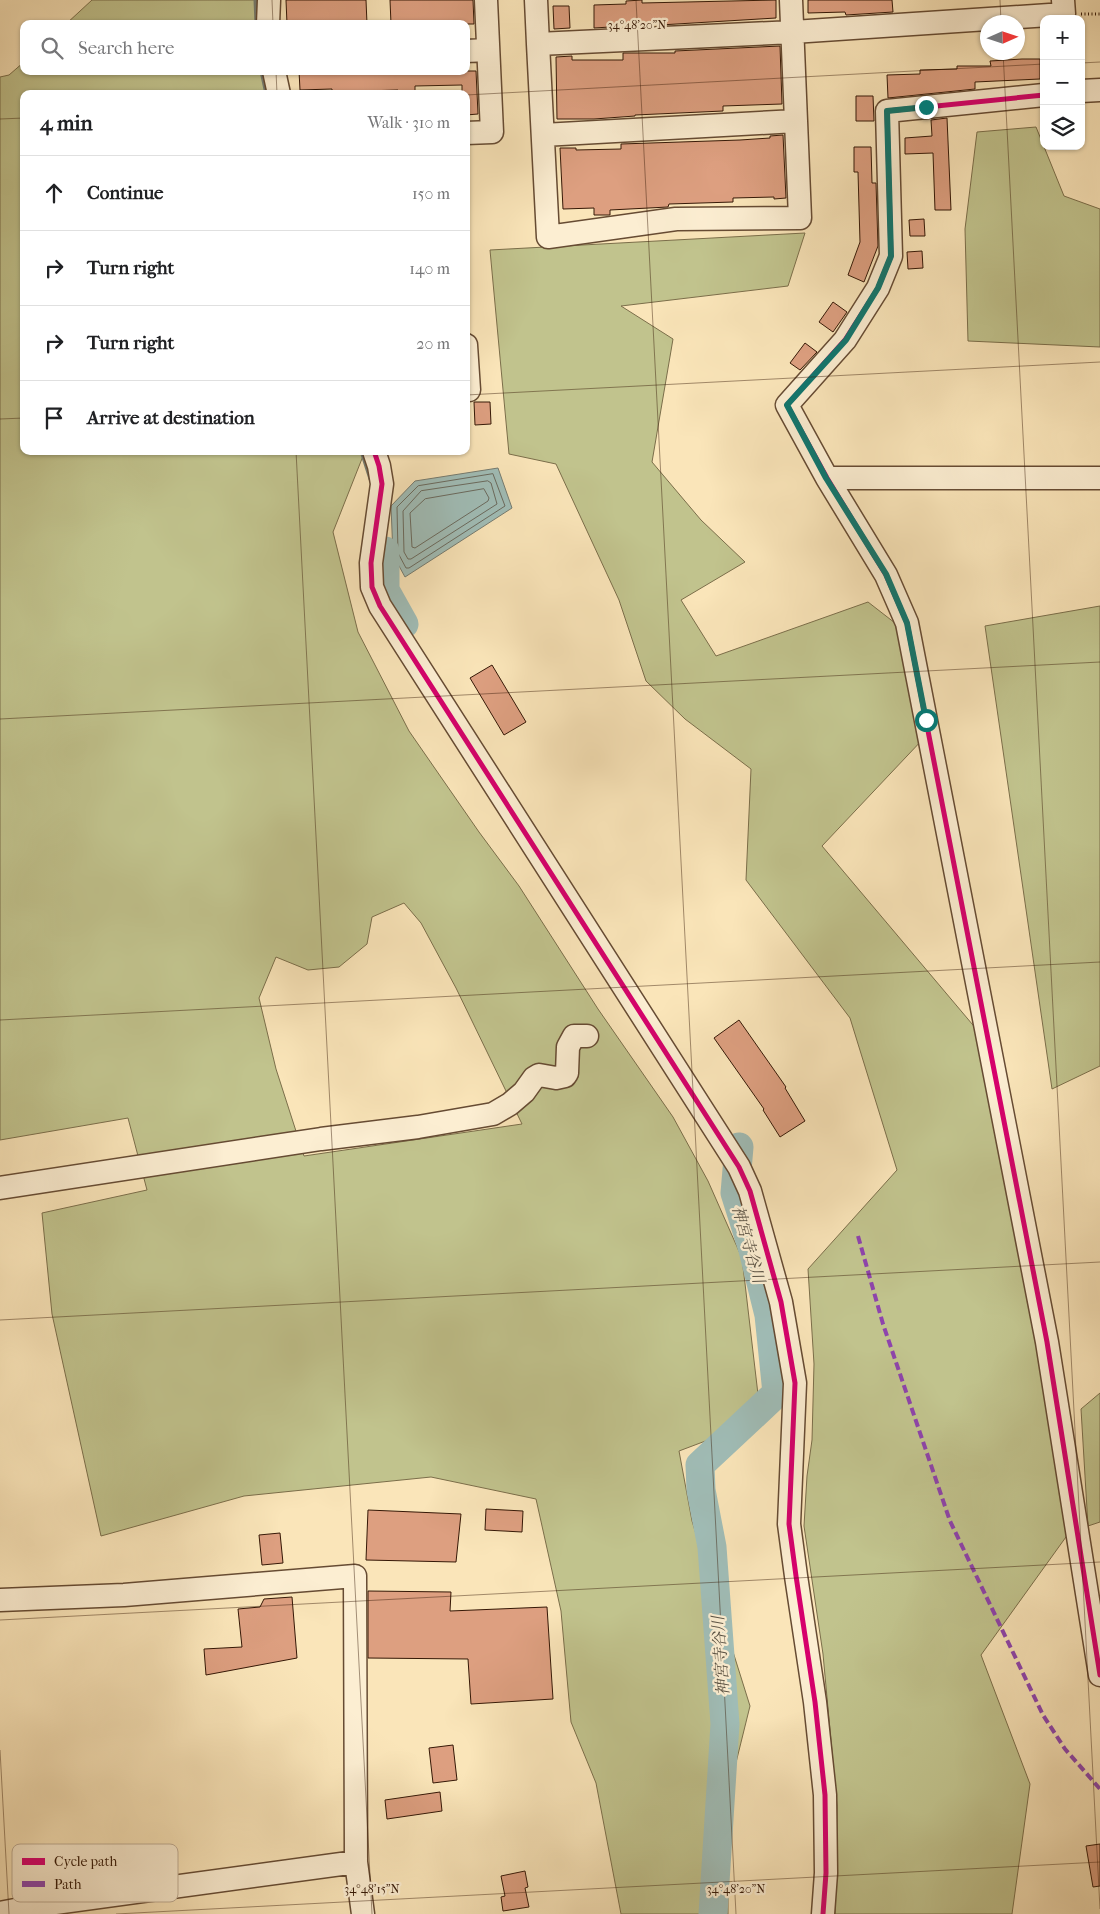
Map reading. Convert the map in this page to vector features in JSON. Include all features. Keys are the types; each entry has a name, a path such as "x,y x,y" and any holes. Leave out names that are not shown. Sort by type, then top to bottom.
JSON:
{"street":[{"path":"268,20 269,0"},
{"path":"470,133 492,132 486,0"},
{"path":"536,0 548,236 676,219 800,218 791,0"},
{"path":"538,44 793,32 1064,14 1063,0"},
{"path":"470,51 488,50"},
{"path":"275,75 278,90"},
{"path":"1085,92 1100,90"},
{"path":"1040,95 887,111 891,256 878,288 846,340 787,405 826,478 886,574 907,623 1047,1342 1100,1675"},
{"path":"543,135 796,121"},
{"path":"375,455 382,484 371,563 372,587 380,606 740,1167 750,1191 781,1302 795,1383 789,1524 816,1702 825,1796 826,1872 823,1914"},
{"path":"826,478 1100,478"},
{"path":"0,1188 322,1139 418,1127 493,1114 510,1104 524,1092 534,1078 539,1076 556,1078 565,1076 567,1073 570,1042 574,1036 588,1036"},
{"path":"0,1600 124,1595 355,1576 356,1862 363,1914"},
{"path":"178,1893 356,1862"},
{"path":"0,1912 41,1905 101,1906 124,1902"}],"green space":[{"path":"92,0 263,0 260,20 70,20"},
{"path":"20,65 20,75 270,75 272,90 20,90 20,455 363,455 333,532 358,632 409,731 519,886 598,1009 673,1117 708,1181 742,1258 761,1420 679,1451 692,1521 750,1706 728,1795 728,1914 621,1914 596,1783 571,1722 561,1611 536,1499 431,1477 244,1496 101,1536 52,1314 42,1213 147,1190 128,1118 0,1140 0,77 9,75","holes":["404,903 421,923 456,988 522,1124 304,1156 276,1069 259,998 276,957 308,970 339,967 367,944 372,917"]},
{"path":"1036,127 1040,137 1040,150 1045,150 1064,196 1100,209 1100,347 968,341 965,229 977,132"},
{"path":"805,233 788,286 621,306 673,339 652,462 701,520 745,562 681,600 716,656 868,602 895,623 924,738 822,846 978,1031 1071,1530 981,1655 1030,1784 1012,1914 835,1914 837,1806 823,1654 804,1526 807,1476 812,1440 814,1364 808,1269 897,1170 850,1018 746,880 751,769 685,719 646,681 619,600 556,464 509,454 490,250"},
{"path":"1100,606 1100,1066 1052,1089 985,626"},
{"path":"1100,1393 1100,1522 1088,1526 1081,1409"}],"water":[{"path":"498,468 512,508 405,577 393,555 391,506 415,481"}],"building":[{"path":"286,0 366,0 367,20 287,20"},
{"path":"390,0 473,0 474,24 470,24 470,20 391,20"},
{"path":"642,0 642,3 776,0 776,18 660,25 659,22 610,24 610,27 594,28 594,5 626,4 626,1"},
{"path":"808,0 892,0 893,12 846,15 845,12 808,13"},
{"path":"553,6 569,6 570,28 554,29"},
{"path":"780,46 782,104 723,106 723,111 594,119 557,119 556,57 572,56 572,60 623,60 623,53 675,53 675,51"},
{"path":"1040,59 1040,79 975,82 975,89 888,98 887,75 920,74 920,70 957,69 957,66 991,66 990,61"},
{"path":"470,71 476,71 478,114 470,115 470,90 462,90 462,85 415,86 415,90 300,90 299,75 470,75"},
{"path":"856,96 873,96 874,121 856,121"},
{"path":"947,118 951,210 935,210 933,153 905,154 905,138 932,136 931,120"},
{"path":"783,135 786,198 733,198 733,202 669,204 668,207 610,210 610,215 594,215 594,208 563,209 560,148 576,148 576,150 621,149 621,144 740,140"},
{"path":"854,147 871,147 872,183 876,183 878,246 864,282 848,275 860,242 858,172 854,172"},
{"path":"924,219 925,236 910,236 909,220"},
{"path":"922,251 923,268 908,269 907,252"},
{"path":"833,302 847,312 833,332 819,322"},
{"path":"805,343 817,352 800,370 790,363"},
{"path":"474,402 490,402 491,424 475,425"},
{"path":"492,665 526,722 504,735 470,678"},
{"path":"739,1020 786,1087 805,1121 780,1137 764,1109 714,1038"},
{"path":"486,1509 523,1511 522,1532 485,1530"},
{"path":"368,1510 461,1514 456,1562 366,1560"},
{"path":"280,1533 283,1563 262,1565 259,1535"},
{"path":"368,1591 451,1592 450,1611 547,1607 553,1699 471,1704 468,1659 368,1658"},
{"path":"292,1597 297,1658 206,1675 204,1649 242,1647 238,1609 260,1607 264,1599"},
{"path":"453,1745 457,1780 433,1783 429,1748"},
{"path":"440,1792 442,1811 387,1819 385,1800"},
{"path":"1100,1844 1100,1886 1093,1887 1086,1846"},
{"path":"525,1871 528,1887 525,1888 529,1907 503,1911 501,1897 505,1896 501,1876"}],"waterway":[{"name":"神宮寺谷川","path":"256,0 257,20"},
{"name":"神宮寺谷川","path":"263,75 266,90"},
{"name":"神宮寺谷川","path":"363,455 371,479"},
{"name":"神宮寺谷川","path":"385,551 385,590 404,624"},
{"name":"神宮寺谷川","path":"713,1914 725,1724 712,1547 701,1490 700,1465 777,1393 769,1315 753,1250 735,1193 739,1147"}],"marked path":[{"path":"858,1236 883,1324 950,1521 1043,1715 1065,1749 1100,1789"}],"cycle path":[{"path":"1040,95 887,111 891,256 878,288 845,340 787,405 827,478 886,575 907,623 1047,1342 1100,1675"},
{"path":"375,455 382,484 371,563 372,587 380,606 739,1167 750,1191 781,1302 795,1383 789,1524 815,1702 825,1795 826,1873 823,1914"}],"route":[{"path":"926,107 887,111 891,256 878,288 846,340 787,405 826,478 886,574 907,623 926,720"}]}
